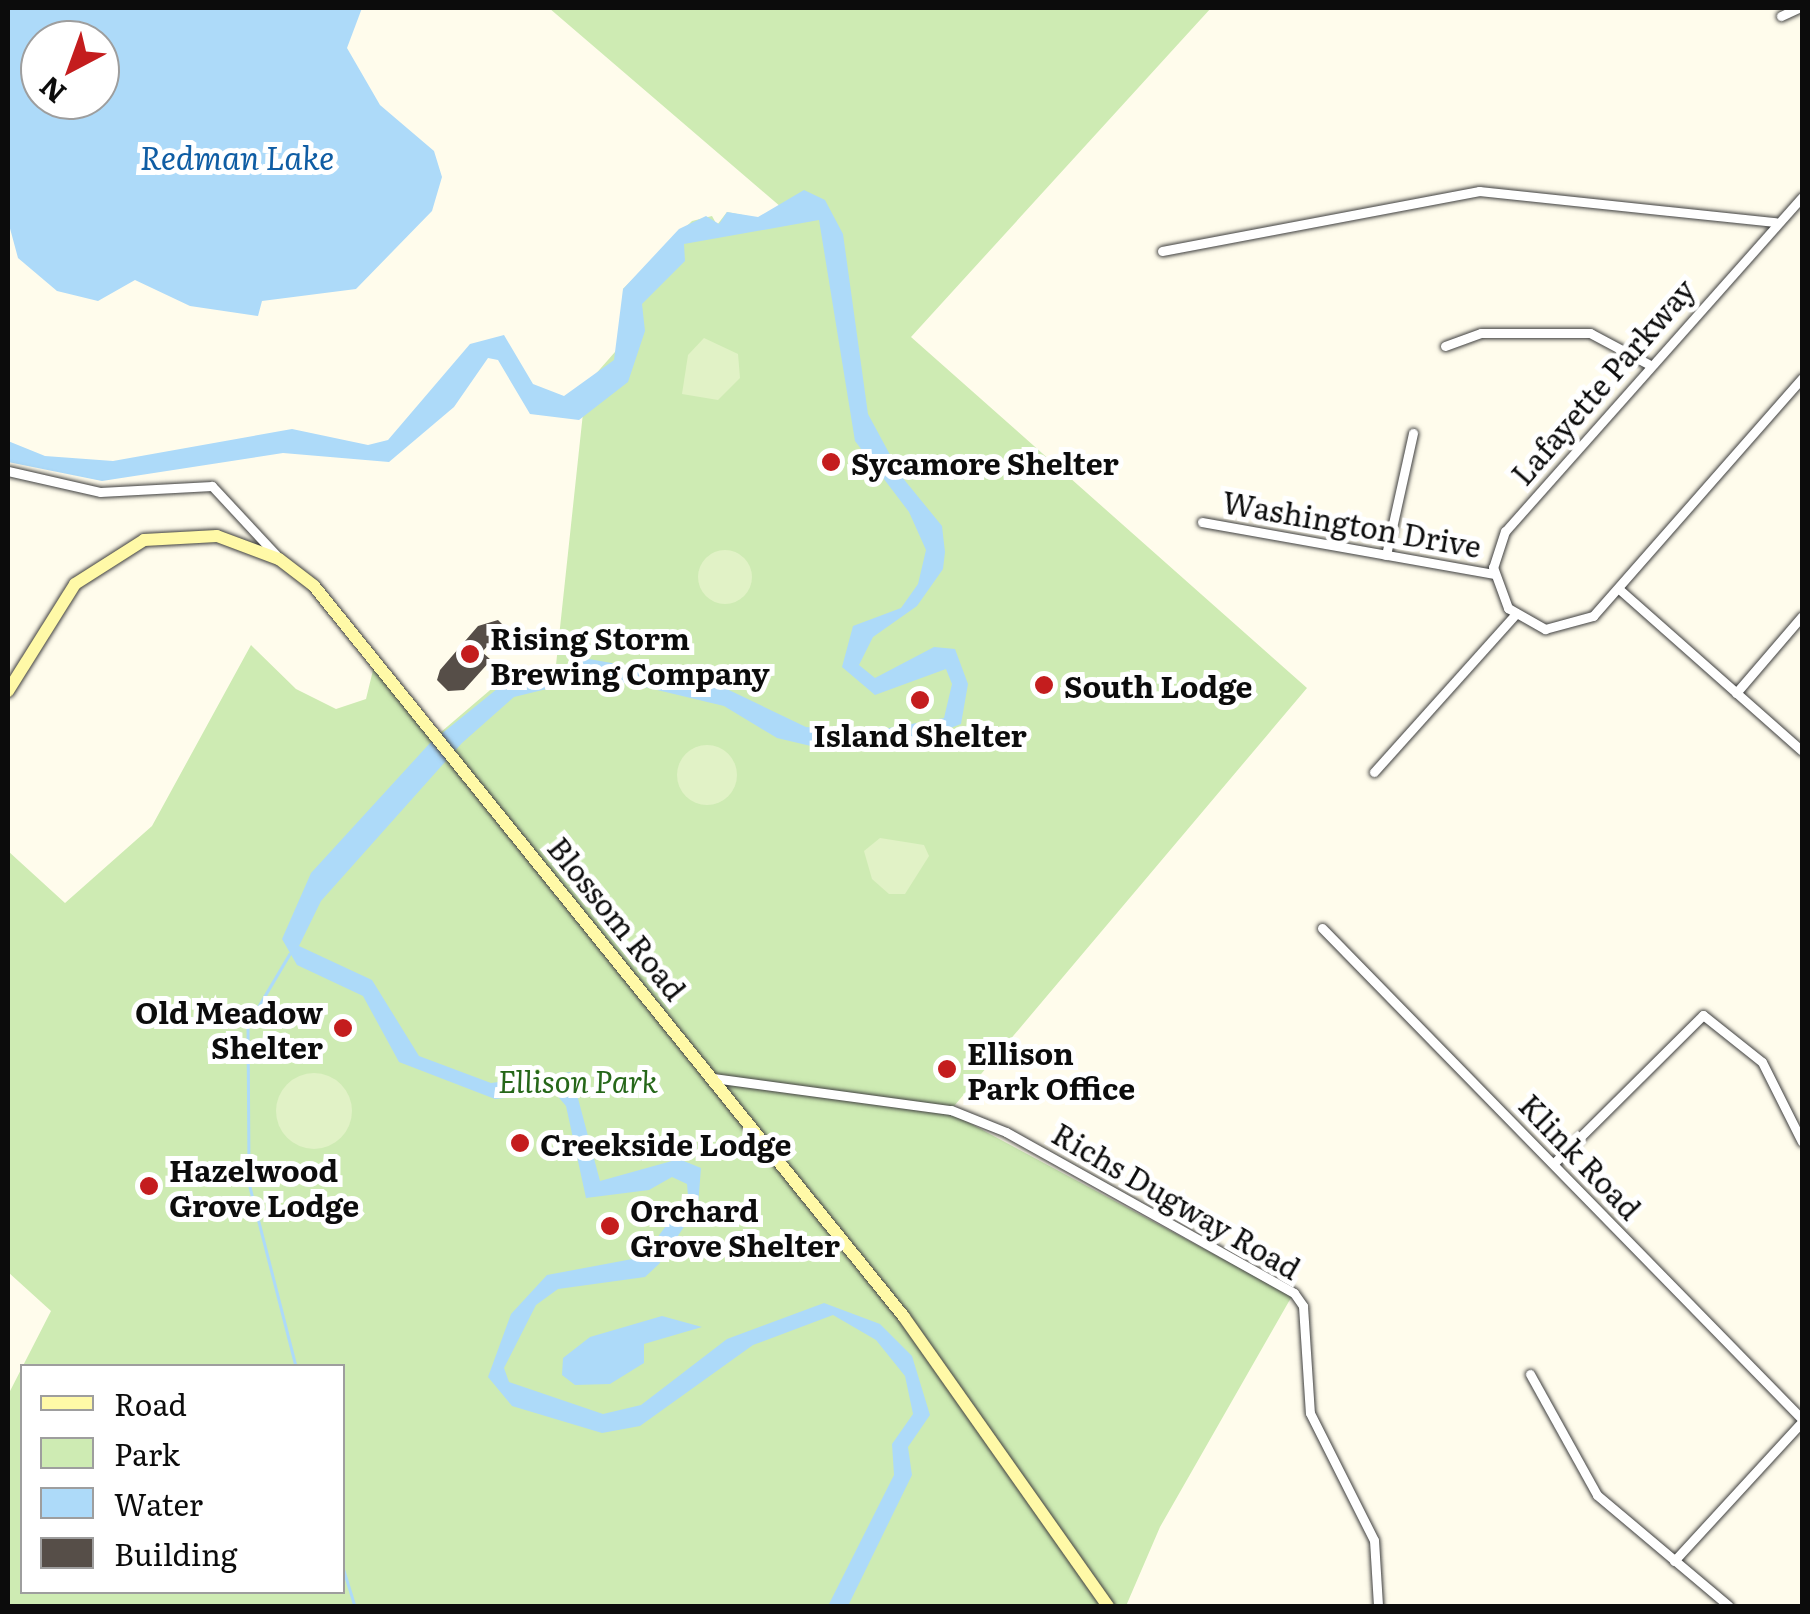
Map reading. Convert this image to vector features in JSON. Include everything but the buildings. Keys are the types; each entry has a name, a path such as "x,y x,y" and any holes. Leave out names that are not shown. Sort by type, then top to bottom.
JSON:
{"street":[{"path":"1782,16 1798,8"},
{"path":"1162,251 1480,191 1775,222"},
{"name":"Lafayette Parkway","path":"1494,574 1505,531 1648,364 1802,197"},
{"path":"1445,346 1481,333 1590,333 1648,364"},
{"path":"1494,574 1515,616 1545,630 1567,629 1618,589 1802,378"},
{"path":"1386,555 1413,432"},
{"path":"8,471 100,492 212,486 280,560"},
{"name":"Washington Drive","path":"1202,522 1494,574"},
{"name":"Blossom Road","path":"8,691 75,584 125,547 164,535 217,536 280,560 339,610 904,1317 1108,1606"},
{"path":"1618,589 1802,751"},
{"path":"1374,772 1515,616"},
{"path":"1736,693 1802,616"},
{"name":"Klink Road","path":"1322,928 1802,1420"},
{"path":"1554,1164 1703,1015 1762,1062 1802,1142"},
{"name":"Richs Dugway Road","path":"713,1078 951,1110 1006,1132 1294,1292 1303,1306 1310,1413 1374,1540 1378,1606"},
{"path":"1530,1374 1589,1486 1729,1606"},
{"path":"1674,1561 1802,1420"}],"green space":[{"name":"Ellison Park","path":"549,8 1211,8 911,337 1307,688 949,1112 1292,1296 1160,1527 1126,1606 8,1606 8,1395 20,1372 20,1594 345,1594 345,1364 24,1364 51,1311 8,1272 8,851 65,903 152,826 251,645 296,689 336,709 366,699 374,666 434,738 496,685 556,665 586,385 622,344 623,289 692,221 712,216 717,225 727,212 758,218 781,207"},
{"path":"704,338 738,354 740,378 718,400 682,394 688,355"},
{"path":"725,550 744,558 752,577 744,596 725,604 706,596 698,577 706,558"},
{"path":"707,745 728,754 737,775 728,796 707,805 686,796 677,775 686,754"},
{"path":"880,838 924,845 929,856 905,894 889,894 872,879 864,851"},
{"path":"314,1073 341,1084 352,1111 341,1138 314,1149 287,1138 276,1111 287,1084"}],"water":[{"name":"Redman Lake","path":"8,8 362,8 347,48 380,105 434,151 442,177 432,211 356,289 262,301 258,316 190,306 135,280 98,301 57,291 18,258 8,221"},
{"path":"804,190 825,200 843,234 868,414 902,477 942,526 943,569 917,606 873,637 859,665 875,678 934,647 955,649 968,684 961,724 906,745 815,747 777,738 724,706 628,683 563,685 514,697 462,743 321,901 299,946 372,980 419,1056 491,1083 571,1072 600,1181 679,1159 701,1168 698,1206 659,1264 645,1277 558,1289 536,1305 504,1368 509,1382 603,1414 641,1405 727,1339 824,1303 880,1324 912,1356 930,1415 908,1447 912,1475 848,1606 828,1606 894,1475 892,1444 913,1414 905,1376 876,1340 833,1315 753,1345 640,1426 602,1433 512,1406 488,1377 511,1314 547,1275 643,1257 688,1196 687,1184 672,1177 649,1190 586,1198 566,1106 555,1093 495,1099 399,1062 363,996 297,965 282,939 311,873 430,743 512,677 589,659 708,680 806,727 867,732 944,718 952,684 946,669 875,695 842,667 853,626 901,608 918,584 926,550 909,512 855,441 819,220 684,244 685,261 642,304 645,331 628,382 579,420 530,414 498,360 488,358 454,407 389,462 283,453 102,481 8,462 8,441 45,456 113,461 292,429 368,445 388,440 470,344 504,335 533,384 564,396 614,360 623,289 679,229 706,216 719,224 727,212 758,217"},
{"path":"662,1316 702,1327 644,1344 644,1363 610,1384 575,1385 562,1375 563,1358 590,1337"}],"waterway":[{"path":"290,954 248,1025 249,1183 295,1364"},
{"path":"345,1574 355,1606"}],"place":[{"name":"Sycamore Shelter","path":"831,462"},
{"name":"Rising Storm Brewing Company","path":"470,654"},
{"name":"South Lodge","path":"1044,685"},
{"name":"Island Shelter","path":"920,700"},
{"name":"Old Meadow Shelter","path":"343,1028"},
{"name":"Ellison Park Office","path":"947,1069"},
{"name":"Creekside Lodge","path":"520,1143"},
{"name":"Hazelwood Grove Lodge","path":"149,1186"},
{"name":"Orchard Grove Shelter","path":"610,1226"}]}
